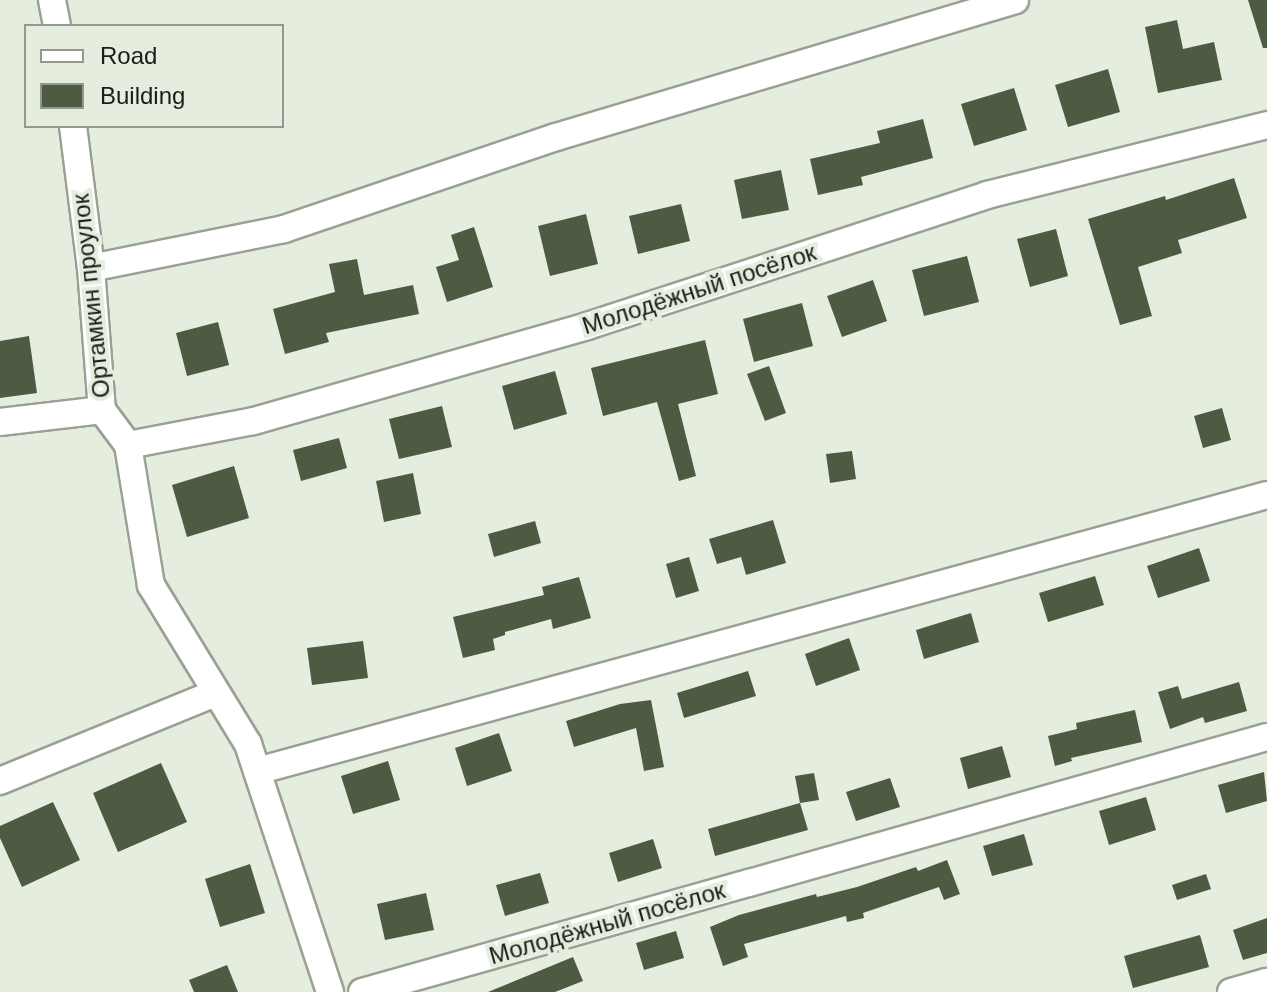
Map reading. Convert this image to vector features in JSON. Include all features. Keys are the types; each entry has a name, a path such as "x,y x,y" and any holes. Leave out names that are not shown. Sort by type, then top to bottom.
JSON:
{"street":[{"path":"52,0 57,24"},
{"path":"91,268 284,229 556,137 1015,0"},
{"name":"Молодёжный посёлок","path":"128,445 254,421 587,326 987,195 1267,125"},
{"name":"Ортамкин проулок","path":"73,128 91,268 102,410 128,445 151,585 248,744 330,992"},
{"path":"0,422 102,410"},
{"path":"257,771 1267,495"},
{"path":"0,781 216,693"},
{"name":"Молодёжный посёлок","path":"362,992 1267,737"},
{"path":"1231,992 1267,982"}],"building":[{"path":"1248,0 1267,0 1267,48 1263,48"},
{"path":"1177,20 1183,49 1214,42 1222,80 1158,93 1145,27"},
{"path":"1108,69 1120,112 1068,127 1055,85"},
{"path":"1014,88 1027,130 974,146 961,104"},
{"path":"923,119 933,158 861,177 863,185 818,195 810,159 880,143 877,131"},
{"path":"781,170 789,210 742,219 734,180"},
{"path":"1234,178 1247,218 1178,240 1182,253 1138,267 1152,316 1120,325 1088,219 1165,196 1166,200"},
{"path":"681,204 690,241 638,254 629,216"},
{"path":"586,214 598,264 550,276 538,226"},
{"path":"474,227 493,287 447,302 436,267 459,260 451,235"},
{"path":"1056,229 1068,276 1030,287 1017,239"},
{"path":"967,256 979,302 924,316 912,270"},
{"path":"357,259 364,295 413,285 419,314 326,333 329,342 285,354 273,309 335,292 329,264"},
{"path":"873,280 887,321 842,337 827,296"},
{"path":"802,303 813,346 754,362 743,319"},
{"path":"218,322 229,365 187,376 176,333"},
{"path":"29,336 37,393 0,398 0,341"},
{"path":"705,340 718,394 678,404 696,476 679,481 657,402 603,416 591,368"},
{"path":"769,366 786,413 765,421 747,374"},
{"path":"555,371 567,414 514,430 502,386"},
{"path":"442,406 452,447 399,459 389,419"},
{"path":"1222,408 1231,440 1203,448 1194,416"},
{"path":"339,438 347,468 301,481 293,450"},
{"path":"852,451 856,479 830,483 826,454"},
{"path":"234,466 249,518 187,537 172,485"},
{"path":"413,473 421,514 384,522 376,481"},
{"path":"773,520 786,563 746,575 741,557 717,564 709,539"},
{"path":"535,521 541,543 494,557 488,534"},
{"path":"1199,548 1210,581 1158,598 1147,566"},
{"path":"689,557 699,591 676,598 666,564"},
{"path":"1095,576 1104,605 1048,622 1039,593"},
{"path":"579,577 591,618 553,629 551,619 505,632 505,635 493,639 495,650 463,658 453,617 544,595 542,587"},
{"path":"971,613 979,642 924,659 916,630"},
{"path":"849,638 860,670 816,686 805,654"},
{"path":"363,641 368,678 312,685 307,648"},
{"path":"748,671 756,696 684,718 677,693"},
{"path":"1239,682 1247,711 1205,723 1203,717 1170,729 1158,692 1178,686 1182,699"},
{"path":"651,700 664,767 644,771 636,728 574,747 566,721 620,704"},
{"path":"1135,710 1142,742 1071,758 1072,761 1055,766 1048,736 1077,729 1076,723"},
{"path":"499,733 512,771 467,786 455,748"},
{"path":"1002,746 1011,777 968,789 960,758"},
{"path":"388,761 400,800 353,814 341,776"},
{"path":"161,763 187,822 118,852 93,793"},
{"path":"1264,772 1267,801 1226,813 1218,785"},
{"path":"814,773 819,800 800,803 795,776"},
{"path":"890,778 900,807 856,821 846,792"},
{"path":"1146,797 1156,830 1109,845 1099,811"},
{"path":"53,802 80,860 22,887 0,838 0,826"},
{"path":"800,803 808,830 715,856 708,829"},
{"path":"1024,834 1033,865 992,876 983,846"},
{"path":"653,839 662,868 618,882 609,853"},
{"path":"947,860 960,894 944,900 939,887 863,913 864,918 847,922 846,916 744,944 748,957 723,966 710,927 739,915 816,894 817,897 857,887 916,867 918,871"},
{"path":"250,864 265,913 220,927 205,879"},
{"path":"540,873 549,903 505,916 496,885"},
{"path":"1206,874 1211,889 1177,900 1172,885"},
{"path":"426,893 434,930 385,940 377,904"},
{"path":"1267,918 1267,953 1243,960 1233,930"},
{"path":"676,931 684,958 644,970 636,943"},
{"path":"1200,935 1209,967 1133,988 1124,956"},
{"path":"573,957 583,981 555,992 488,992"},
{"path":"227,965 238,992 194,992 189,980"}]}
